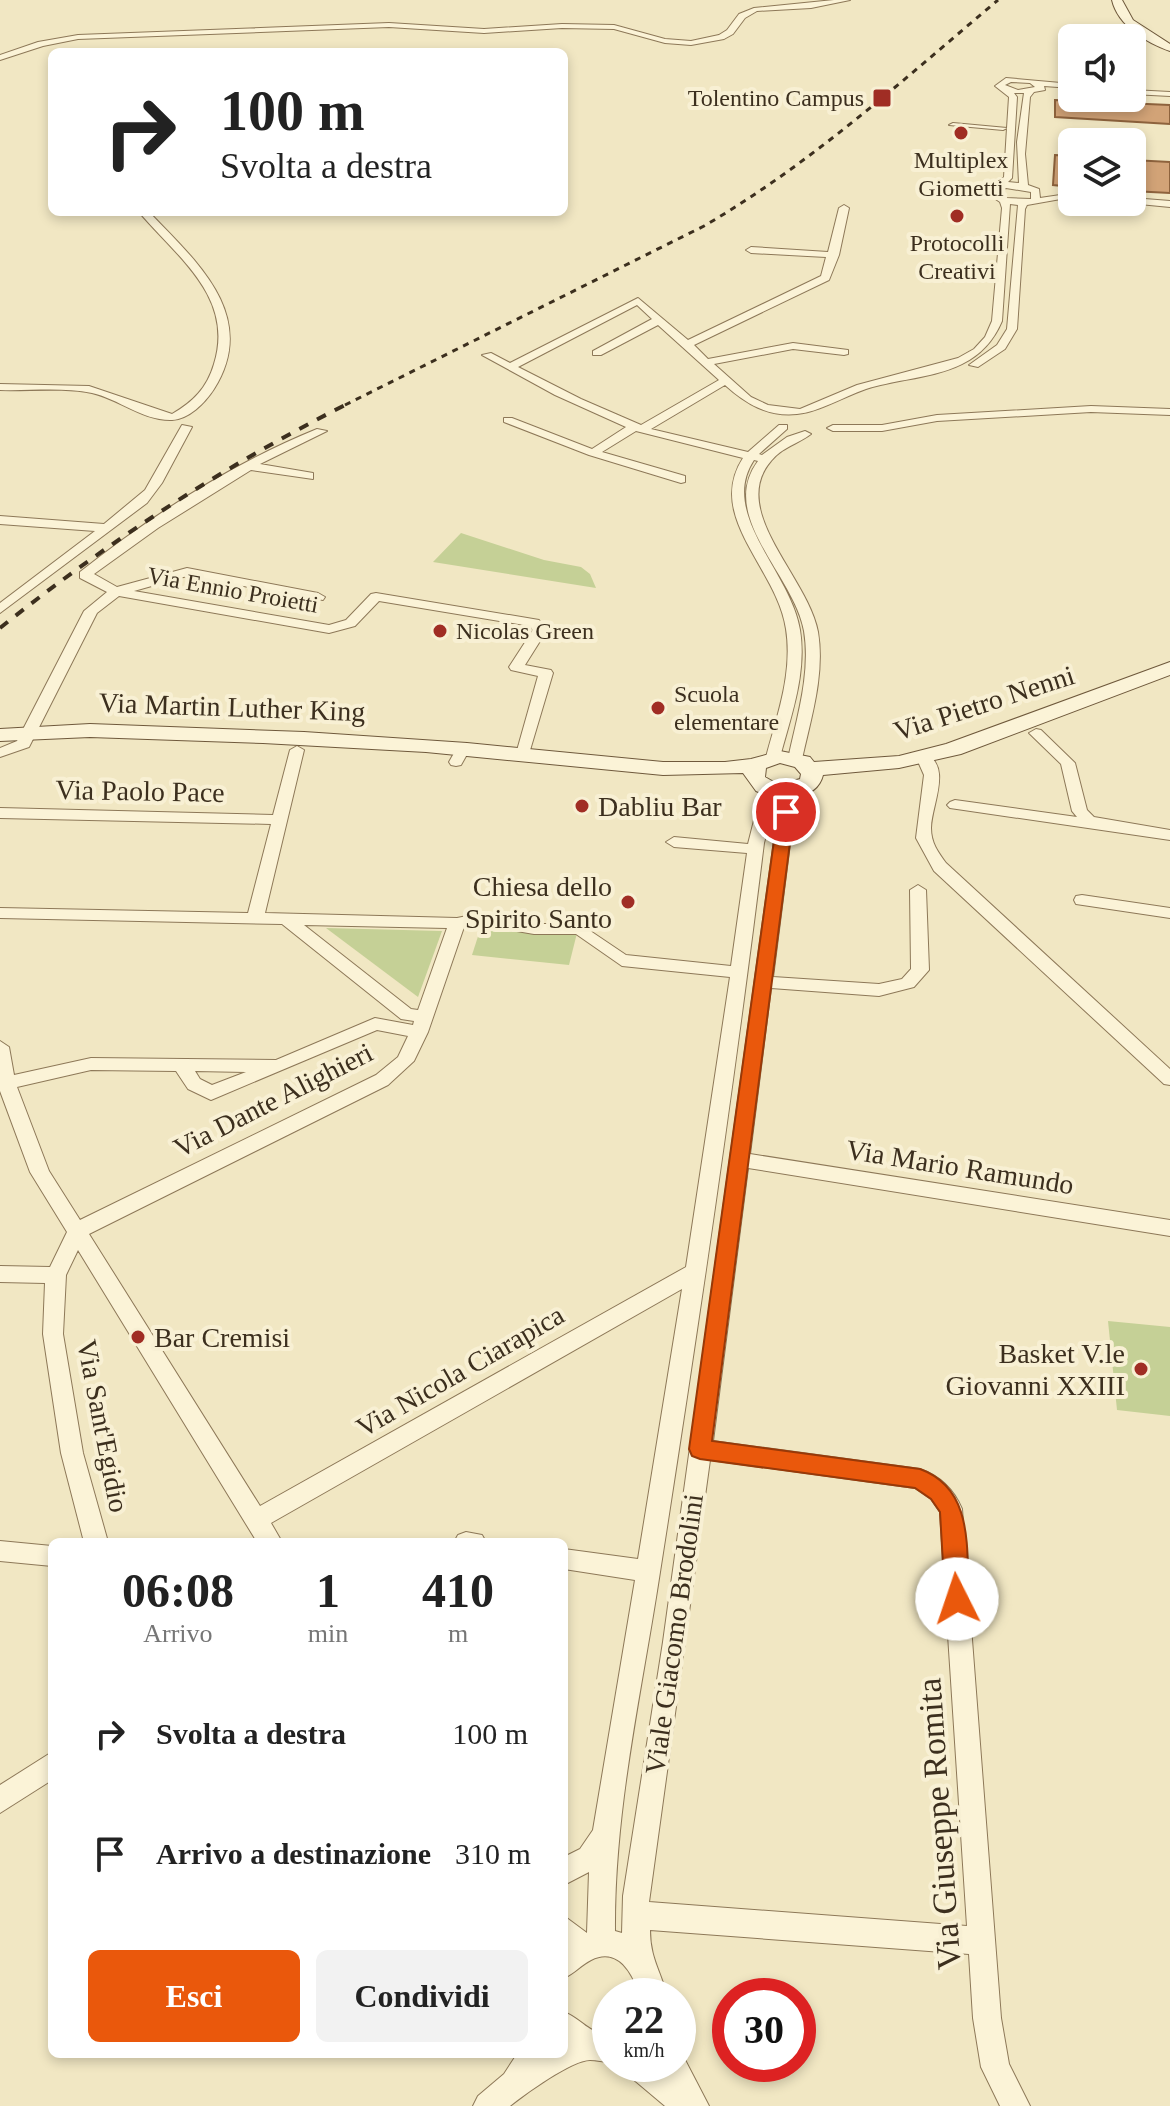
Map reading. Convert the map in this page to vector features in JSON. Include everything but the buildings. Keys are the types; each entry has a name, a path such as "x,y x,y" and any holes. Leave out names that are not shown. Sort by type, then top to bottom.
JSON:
{"street":[{"path":"0,58 41,44 78,37 163,38 389,25 484,31 562,26 614,27 665,41 691,43 721,37 730,32 742,16 756,9 811,6 847,0"},
{"path":"1117,0 1118,9 1126,19 1170,48"},
{"path":"1058,88 1036,88 1014,80 999,84 1013,97 1008,178 990,190 990,194 1004,201 1058,197"},
{"path":"1032,197 1021,178 1026,96 1036,88"},
{"path":"1146,91 1170,92"},
{"path":"953,125 992,125"},
{"path":"999,186 1024,187"},
{"path":"487,355 587,407 638,428 757,458 824,426 880,391 963,370 1001,347 1010,335 1014,321 1020,209 1032,197"},
{"path":"783,774 795,658 793,631 785,598 739,520 734,497 737,483 782,423 800,410 865,386 952,364 985,345 997,321 1007,208 1004,201"},
{"path":"1146,202 1170,204"},
{"path":"688,344 826,278 844,208"},
{"path":"0,609 109,528 152,489 173,426 196,407 224,359 226,324 202,272 148,216"},
{"path":"751,250 834,255"},
{"path":"510,367 638,301 747,399 766,408 782,423 882,428 937,418 1091,409 1170,412"},
{"path":"597,353 659,320"},
{"path":"707,362 793,346 844,352"},
{"path":"593,453 726,380"},
{"path":"0,387 89,389 115,396 173,426 190,424"},
{"path":"1063,403 1091,409"},
{"path":"190,424 196,407"},
{"path":"766,408 821,412 824,426"},
{"path":"508,420 593,453 681,479"},
{"path":"173,426 190,424"},
{"path":"116,592 85,575 113,552 248,466 321,431"},
{"path":"757,458 750,497 756,521 802,599 811,632 813,658 809,689 783,774"},
{"path":"248,466 309,476"},
{"path":"0,520 109,528"},
{"path":"26,738 91,611 116,592 187,572 318,597"},
{"name":"Via Ennio Proietti","path":"116,592 343,629 351,625 376,597 539,626 539,632 516,667 546,673 523,754"},
{"name":"Via Pietro Nenni","path":"783,774 905,775 928,763 1170,668"},
{"name":"Via Pietro Nenni","path":"928,763 967,760 1170,683"},
{"path":"790,688 809,689"},
{"name":"Via Martin Luther King","path":"0,751 47,728 302,736 638,779 783,774"},
{"path":"1036,733 1068,763 1080,811 1102,825"},
{"name":"Via Martin Luther King","path":"0,735 297,750 523,754 657,767 783,774"},
{"path":"255,919 297,750"},
{"path":"928,763 923,836 940,867 1170,1079"},
{"name":"Viale Giacomo Brodolini","path":"578,1946 599,1888 755,849 783,774"},
{"name":"Viale Giacomo Brodolini","path":"636,1956 636,1915 786,812 783,774"},
{"path":"955,805 1170,835"},
{"name":"Via Paolo Pace","path":"0,813 280,820"},
{"path":"674,842 755,849"},
{"path":"763,982 879,990 908,983 920,970 918,890"},
{"path":"1082,900 1170,913"},
{"path":"0,913 457,923 477,919 534,929 580,929 622,960 738,972"},
{"path":"286,919 422,1024"},
{"name":"Via Dante Alighieri","path":"77,1231 361,1093 405,1061 422,1024 457,923"},
{"path":"181,1064 194,1084 211,1093 375,1024 422,1024"},
{"path":"0,1047 6,1083 40,1172 267,1538"},
{"path":"6,1083 91,1064 278,1066"},
{"name":"Via Mario Ramundo","path":"740,1160 1170,1228"},
{"name":"Via Sant'Egidio","path":"77,1231 56,1275 53,1334 56,1370 72,1453 95,1538"},
{"name":"Via Nicola Ciarapica","path":"256,1520 693,1273"},
{"path":"0,1274 56,1275"},
{"name":"Via Giuseppe Romita","path":"700,1449 920,1479 939,1492 951,1509 987,2018 995,2067 1015,2106"},
{"path":"0,1551 48,1556"},
{"path":"568,1560 649,1571"},
{"path":"0,1800 48,1768"},
{"path":"568,1870 589,1858 606,1835"},
{"path":"636,1915 982,1941"},
{"path":"578,1946 626,1948 646,1967 649,1978"},
{"path":"568,2030 576,2039 592,2045"},
{"path":"568,2054 592,2048"},
{"path":"514,2084 531,2058"},
{"path":"488,2106 514,2084 560,2058"},
{"path":"659,2082 688,2106"},
{"path":"681,2082 694,2106"}],"green space":[{"path":"461,533 544,560 581,567 590,574 596,588 433,562"},
{"path":"482,924 577,933 569,965 472,955"},
{"path":"326,928 442,931 418,997"},
{"name":"Basket V.le Giovanni XXIII","path":"1108,1321 1170,1327 1170,1416 1117,1410"}],"railway":[{"path":"349,403 704,226 819,148 998,0"},
{"path":"0,628 168,506 257,452 349,403"},
{"path":"345,405 349,403"}],"place":[{"name":"Tolentino Campus","path":"882,98"},
{"name":"Multiplex Giometti","path":"961,133"},
{"name":"Protocolli Creativi","path":"957,216"},
{"name":"Nicolas Green","path":"440,631"},
{"name":"Scuola elementare","path":"658,708"},
{"name":"Dabliu Bar","path":"582,806"},
{"name":"Chiesa dello Spirito Santo","path":"628,902"},
{"name":"Bar Cremisi","path":"138,1337"},
{"name":"Basket V.le Giovanni XXIII","path":"1141,1369"}],"route":[{"path":"786,812 700,1449 920,1479 939,1492 951,1509 957,1599"}]}
